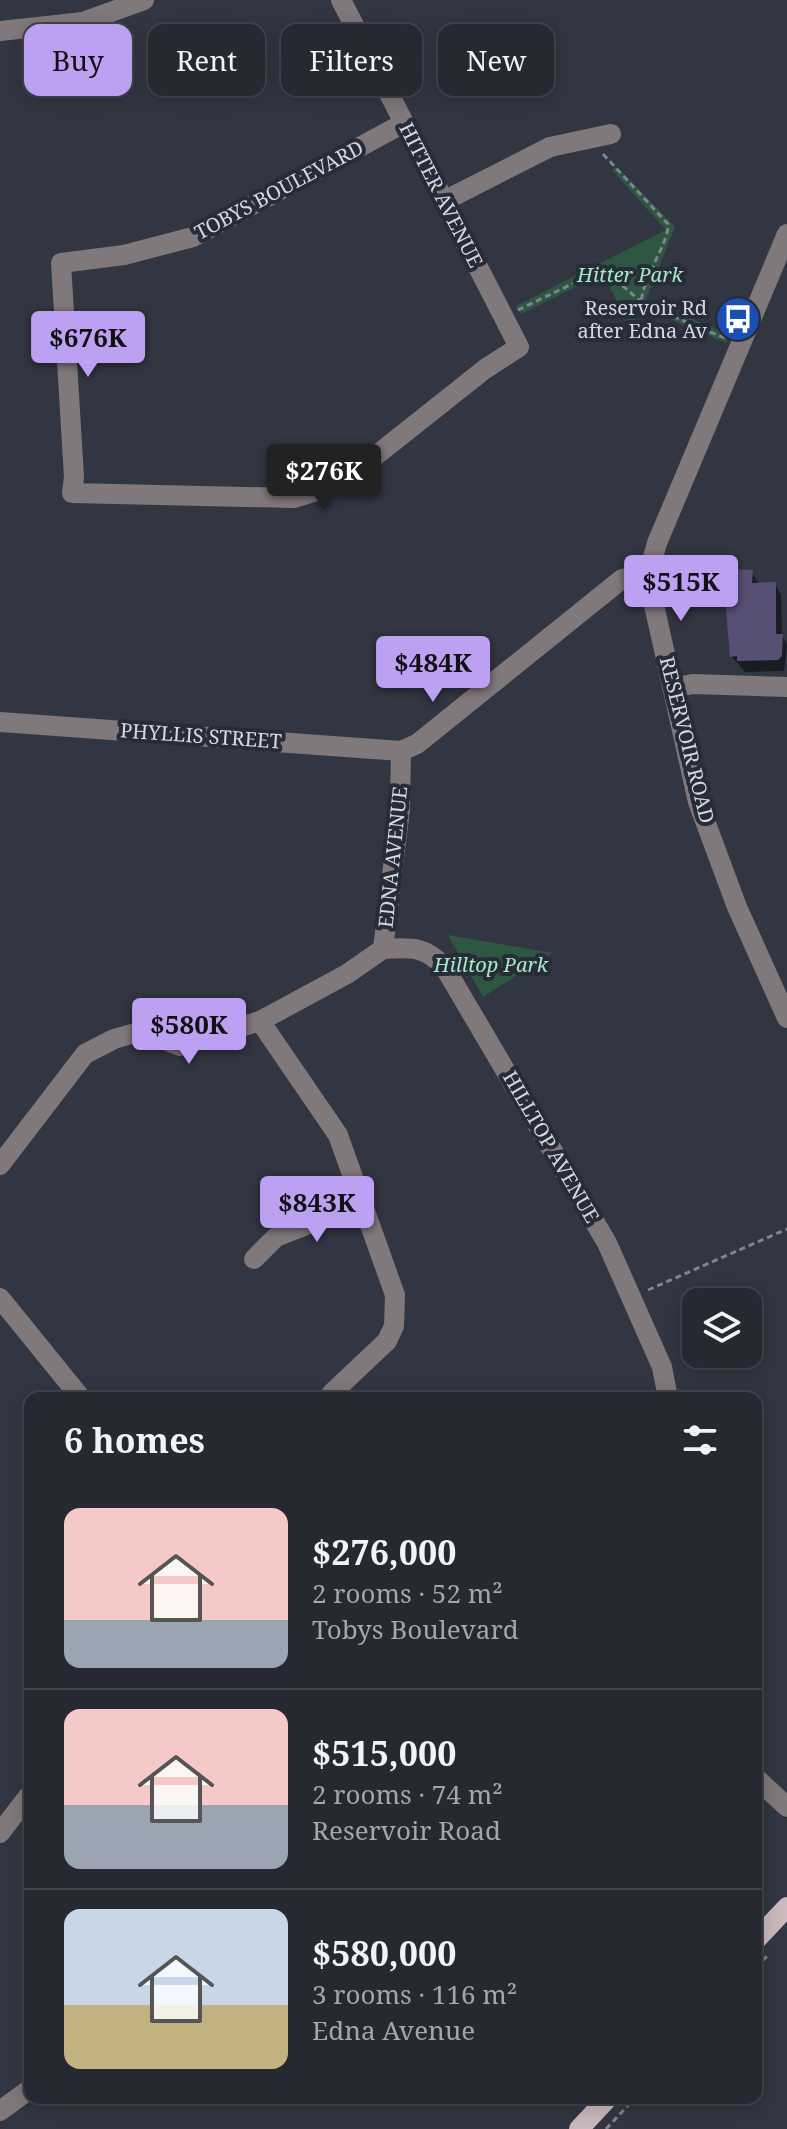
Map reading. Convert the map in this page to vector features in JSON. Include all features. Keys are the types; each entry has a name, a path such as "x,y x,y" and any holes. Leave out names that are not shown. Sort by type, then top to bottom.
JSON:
{"main road":[{"path":"762,1934 787,1907"},
{"path":"579,2129 602,2104"}],"street":[{"path":"0,31 83,22 144,0"},
{"name":"HITTER AVENUE","path":"341,0 519,347"},
{"name":"TOBYS BOULEVARD","path":"404,123 193,237 124,255 61,263 74,477 72,493 294,498 340,484 485,369 519,347"},
{"path":"444,201 550,147 611,134"},
{"name":"RESERVOIR ROAD","path":"787,234 657,543 651,573 652,596 703,816 737,907 787,1018"},
{"path":"401,751 417,744 622,579 651,573"},
{"path":"672,688 693,684 787,687"},
{"name":"PHYLLIS STREET","path":"0,722 401,751"},
{"name":"EDNA AVENUE","path":"0,1165 85,1054 114,1039 142,1031 180,1046 260,1021 347,974 383,949 400,809 401,751"},
{"name":"HILLTOP AVENUE","path":"383,949 427,951 445,968 607,1243 662,1367 667,1392"},
{"path":"260,1021 329,1118 395,1295 394,1326 387,1341 333,1392"},
{"path":"254,1259 267,1244 284,1232 363,1203"},
{"path":"0,1298 76,1392"},
{"path":"762,1784 787,1807"},
{"path":"0,1833 24,1802"},
{"path":"0,2111 24,2093"}],"path":[{"path":"588,139 668,224 664,244 643,282 641,302"},
{"path":"504,317 597,270 610,273 641,302 725,338"},
{"path":"631,1297 787,1229"},
{"path":"606,2129 629,2104"}],"green space":[{"name":"Hitter Park","path":"617,167 675,227 646,299 730,335 726,343 642,307 631,330 603,273 521,314 516,306 666,230 612,170"},
{"name":"Hilltop Park","path":"448,935 552,953 483,997"}],"building":[{"path":"728,569 753,570 752,583 776,582 776,634 783,634 782,656 778,660 737,661 737,656 730,657 723,573"}],"place":[{"name":"Reservoir Rd after Edna Av","path":"738,319"}]}
